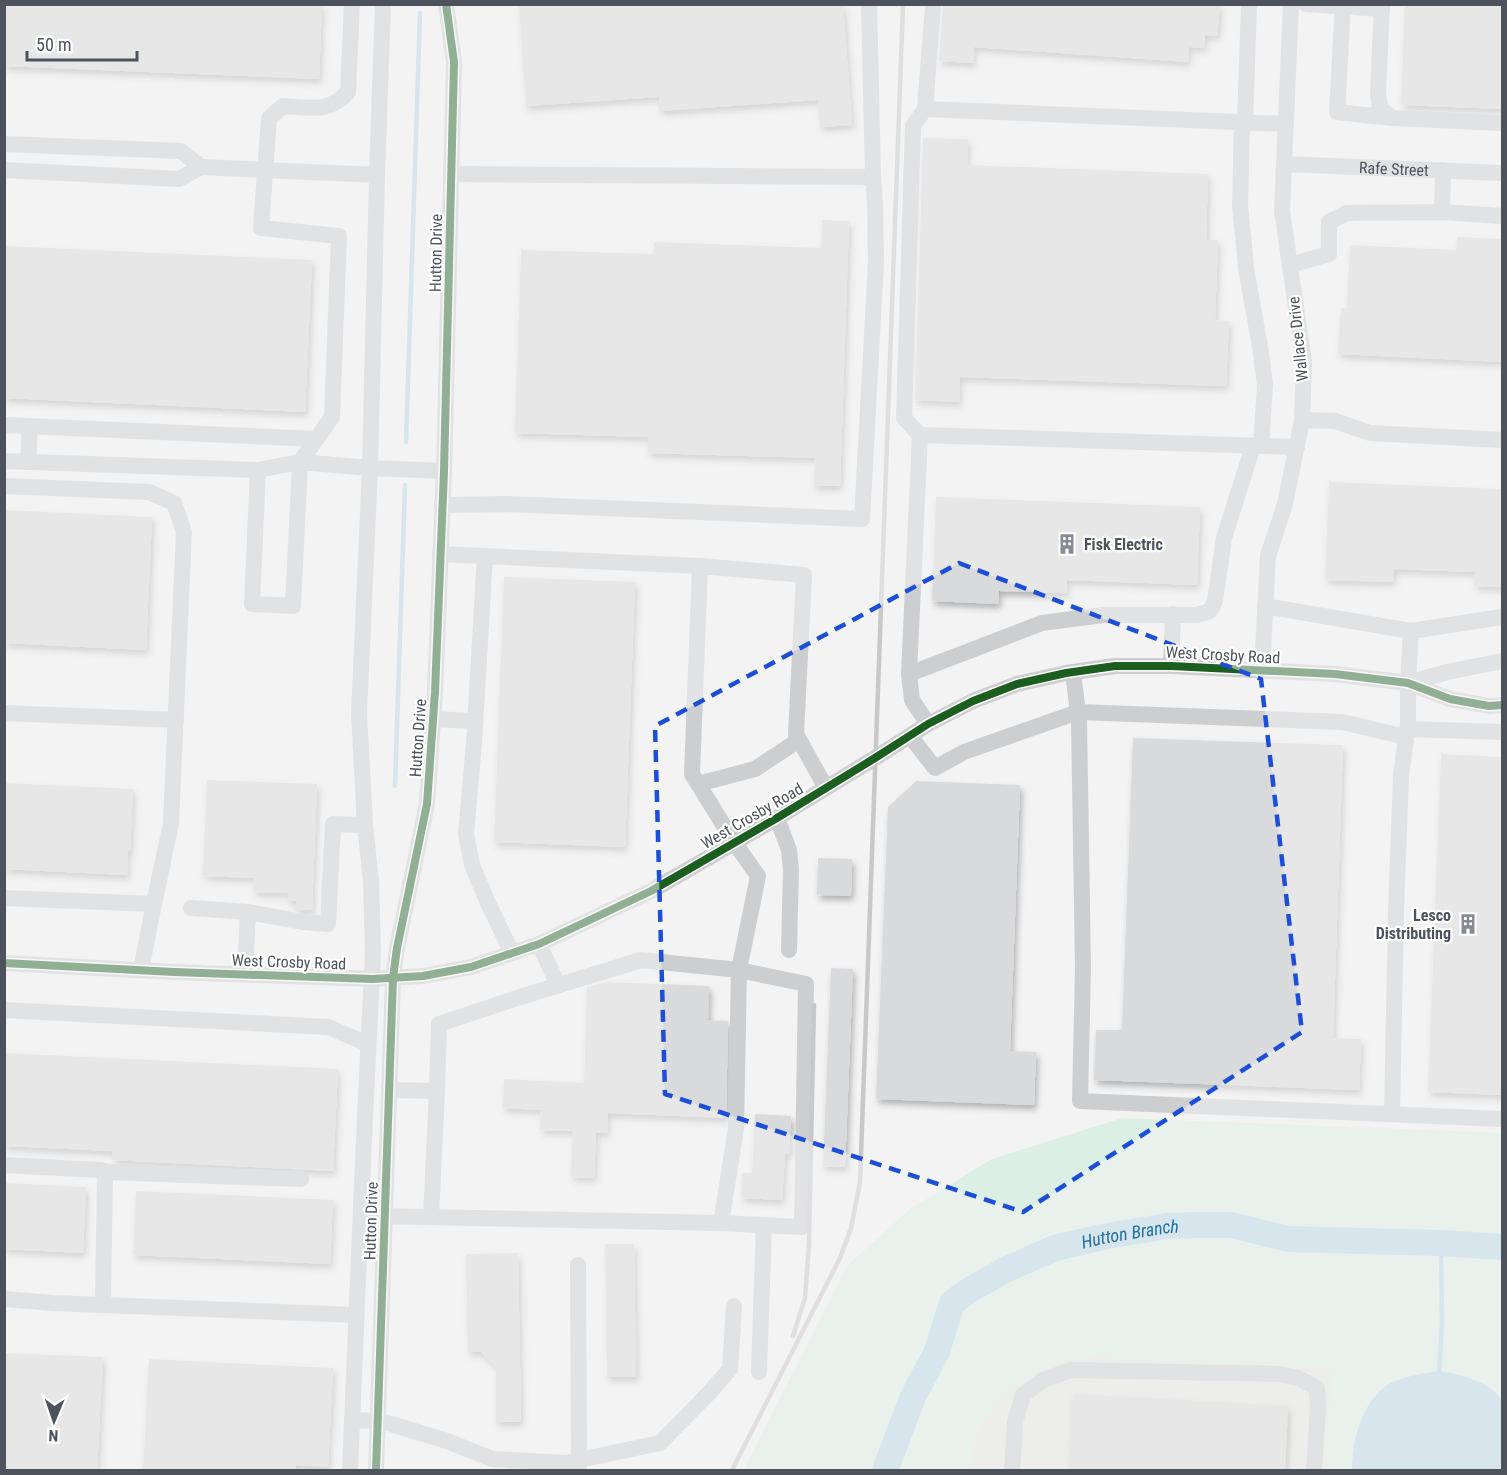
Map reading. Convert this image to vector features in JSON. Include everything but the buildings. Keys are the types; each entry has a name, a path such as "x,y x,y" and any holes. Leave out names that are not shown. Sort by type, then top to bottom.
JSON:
{"street":[{"path":"258,470 252,604 293,606 300,462 332,417 339,236 261,228 269,118 283,106 325,108 339,102 348,92 352,4"},
{"name":"Hutton Drive","path":"351,1470 360,1216 372,979 371,881 365,825 359,714 370,468 383,4"},
{"name":"Hutton Drive","path":"376,1470 393,978 397,948 427,804 433,719 444,471 454,62 446,4"},
{"path":"442,505 507,504 862,519 876,261 869,4"},
{"path":"933,4 925,110 913,126 904,418 920,435 1297,447"},
{"path":"909,674 1042,623 1103,615 1197,615 1210,611 1215,601 1224,538 1257,446 1265,385 1246,267 1240,205 1249,4"},
{"name":"Wallace Drive","path":"1262,670 1268,556 1285,504 1302,420 1304,362 1282,212 1291,4"},
{"path":"1306,4 1382,7 1378,93 1380,109 1393,118"},
{"path":"1343,5 1337,112 1393,118 1503,123"},
{"path":"925,110 1286,124"},
{"path":"4,144 181,151 201,167"},
{"name":"Rafe Street","path":"1284,164 1503,173"},
{"path":"4,170 179,179 201,167 377,175"},
{"path":"1442,212 1443,171"},
{"path":"451,174 873,177"},
{"path":"1290,265 1329,254 1329,222 1347,213 1442,212 1503,216"},
{"path":"1302,420 1335,421 1370,433 1503,440"},
{"path":"4,425 317,439"},
{"path":"28,462 30,427"},
{"path":"920,435 909,674 912,700 928,724"},
{"path":"4,461 258,470 300,462 444,471"},
{"path":"4,486 149,492 174,503 184,532 171,823 141,970"},
{"path":"440,554 700,566 804,575 796,735 825,788"},
{"path":"485,556 466,834 472,865 512,953"},
{"path":"700,566 693,774 734,842 758,876 739,970 736,1129 721,1223"},
{"path":"1265,606 1411,631 1503,617"},
{"path":"1170,666 1173,614"},
{"path":"1392,1114 1401,776 1407,733 1411,631"},
{"name":"West Crosby Road","path":"1408,683 1447,672 1503,661"},
{"name":"West Crosby Road","path":"4,963 372,979 423,976 471,968 539,944 651,891 777,818 928,724 973,701 1017,684 1073,672 1115,666 1170,666 1335,674 1408,683 1450,699 1489,706 1503,705"},
{"path":"1073,672 1078,711 1083,968 1080,1101 1503,1119"},
{"path":"910,736 935,768 964,752 1078,711 1342,722 1407,733 1503,732"},
{"path":"4,712 176,720"},
{"path":"433,719 475,721"},
{"path":"698,784 754,769 799,740"},
{"path":"777,818 789,850 789,950"},
{"path":"191,908 248,912 328,924 333,824 365,825"},
{"path":"4,897 154,904"},
{"path":"245,974 248,912"},
{"path":"539,944 558,986"},
{"path":"360,1216 721,1223 802,1227 806,984 739,970 641,960 439,1024 431,1217"},
{"path":"4,1010 328,1027 368,1044"},
{"path":"389,1090 436,1091"},
{"path":"4,1165 301,1179"},
{"path":"103,1305 105,1171"},
{"path":"759,1372 764,1225"},
{"path":"578,1265 579,1465"},
{"path":"4,1299 357,1315"},
{"path":"352,1420 378,1421 447,1441 492,1459 579,1465 660,1443 729,1369 734,1306"},
{"path":"1012,1470 1015,1422 1023,1395 1043,1380 1071,1370 1280,1374 1298,1378 1317,1388 1314,1470"}],"highlighted area":[{"path":"959,563 1261,679 1302,1032 1023,1212 665,1094 655,726"}],"shaded area":[{"path":"1092,1357 1331,1370 1327,1470 967,1470 979,1426 1007,1393 1051,1363"}],"green space":[{"path":"1122,1118 1502,1133 1502,1470 1327,1470 1330,1370 1092,1357 1051,1363 1007,1393 979,1426 967,1470 744,1470 847,1266 910,1209 992,1159"}],"water":[{"path":"1439,1371 1465,1376 1482,1383 1496,1393 1501,1400 1502,1470 1352,1470 1356,1436 1364,1413 1377,1394 1398,1380"}],"waterway":[{"path":"406,442 420,13"},
{"path":"395,786 405,485"},
{"name":"Hutton Branch","path":"885,1470 913,1397 937,1351 952,1303 1007,1269 1055,1248 1167,1226 1197,1225 1231,1225 1288,1239 1502,1247"},
{"path":"1439,1375 1442,1322 1441,1243"}],"railway":[{"path":"732,1470 840,1258 851,1228 860,1182 903,4"},
{"path":"793,1336 805,1298 809,1243 814,1005"}],"cycle path":[{"path":"376,1470 393,978 397,948 427,804 435,692 444,471 454,62 446,4"},
{"path":"4,963 372,979 423,976 471,967 539,944 651,891 777,818 928,724 973,701 1017,684 1066,673 1115,666 1171,666 1335,674 1408,683 1450,699 1489,706 1502,705"}],"place":[{"name":"Fisk Electric","path":"1067,544"},
{"name":"Lesco Distributing","path":"1468,924"}]}
